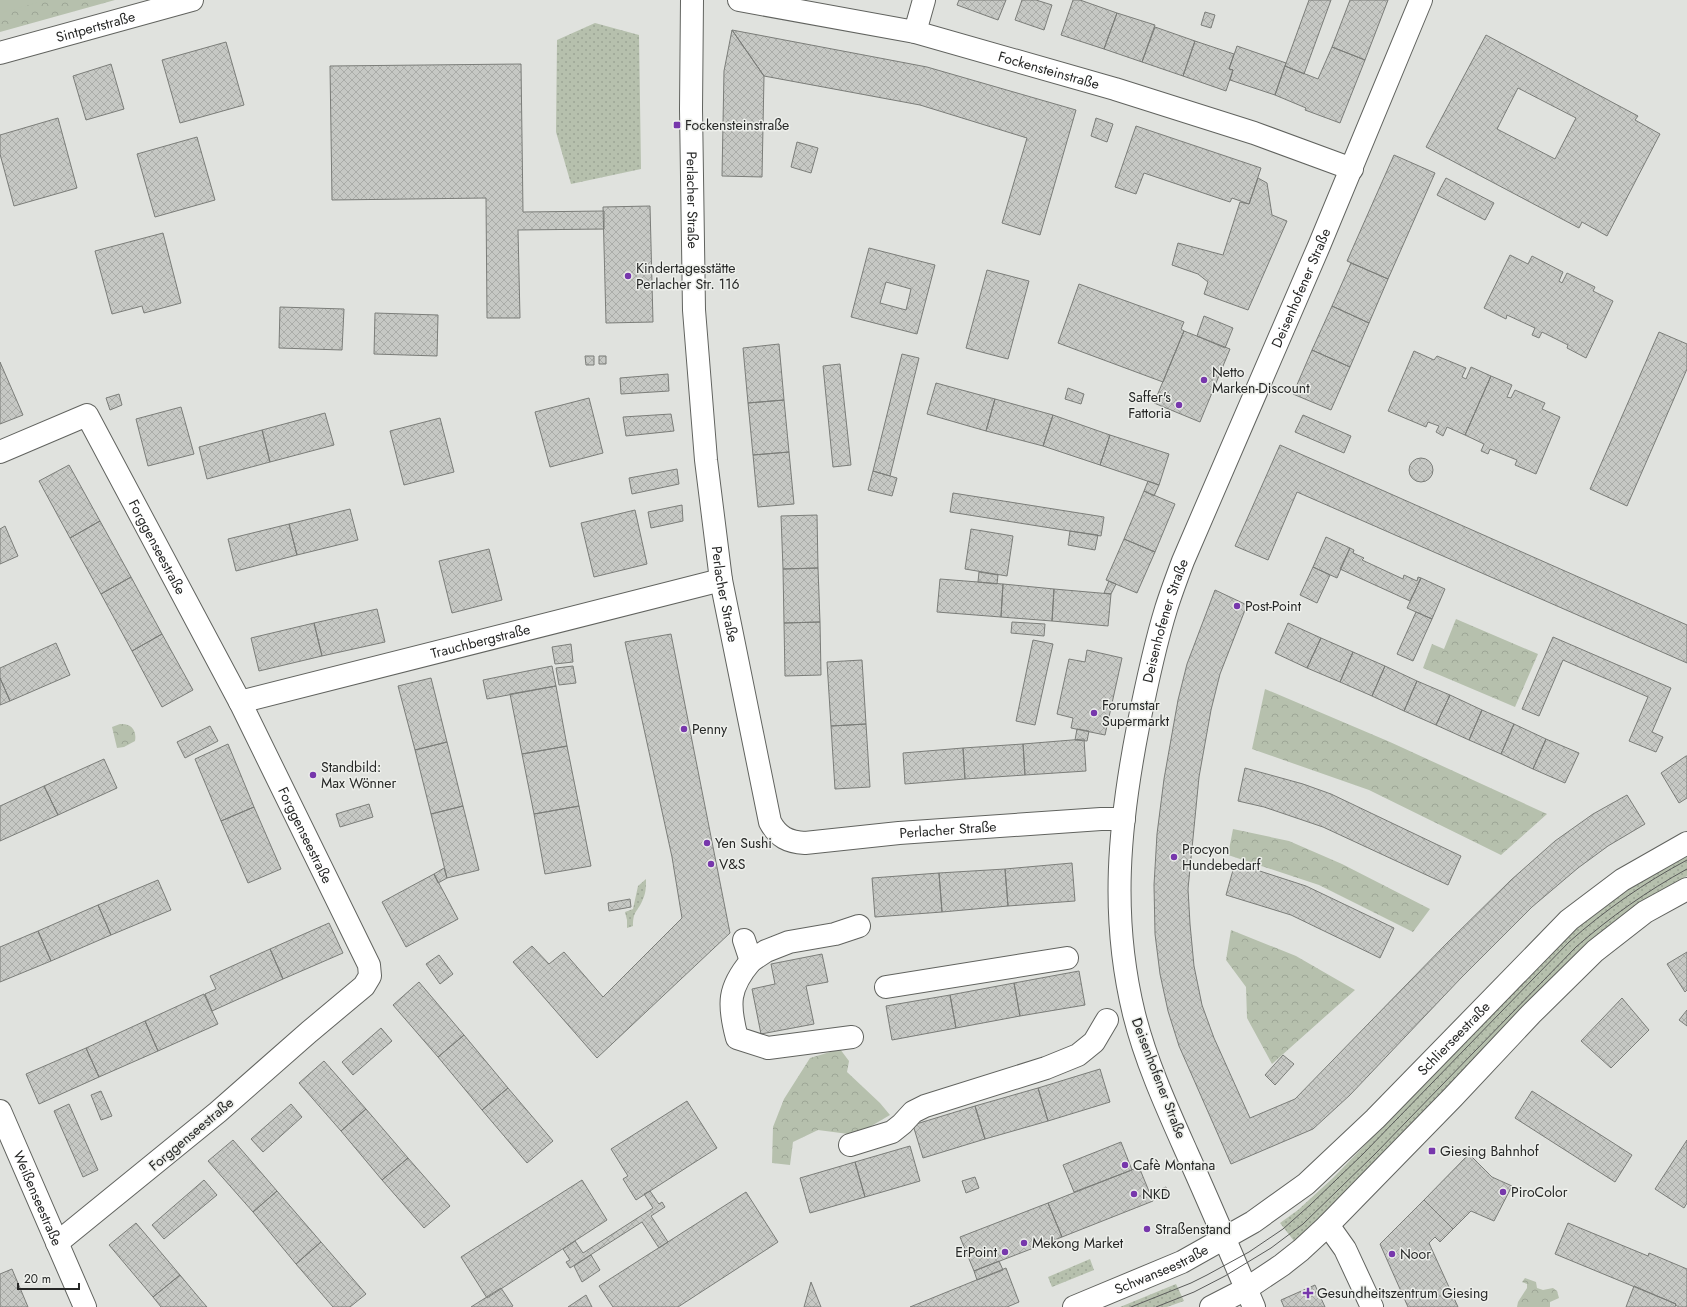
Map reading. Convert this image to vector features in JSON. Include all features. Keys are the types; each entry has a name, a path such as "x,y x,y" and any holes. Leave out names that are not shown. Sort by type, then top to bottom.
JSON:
{"street":[{"name":"Sintpertstraße","path":"0,53 192,0"},
{"name":"Perlacher Straße","path":"692,0 694,310 706,460 721,580 767,815 773,828 783,839 805,843 900,833 1124,819"},
{"name":"Fockensteinstraße","path":"739,0 915,32 1166,105 1254,134 1352,169"},
{"path":"915,32 924,0"},
{"name":"Deisenhofener Straße","path":"1250,1298 1165,1103 1148,1058 1134,1014 1122,951 1119,918 1119,869 1132,758 1150,668 1166,608 1190,545 1352,169 1421,0"},
{"name":"Forggenseestraße","path":"0,452 87,415 240,702 370,965 370,976 364,986 218,1112 57,1243"},
{"name":"Trauchbergstraße","path":"240,702 721,580"},
{"name":"Schlierseestraße","path":"1224,1239 1271,1211 1306,1184 1380,1115 1569,920 1622,880 1687,843"},
{"path":"1211,1307 1250,1298 1282,1266 1328,1225 1453,1097 1531,1014 1595,951 1645,912 1687,889"},
{"path":"852,1037 768,1048 737,1038 731,1014 733,990 740,974 751,961 766,951 789,942 835,934 859,926"},
{"path":"744,940 751,961"},
{"path":"886,987 1067,958"},
{"path":"850,1144 892,1132 913,1112 926,1106 1046,1068 1078,1055 1094,1042 1106,1020"},
{"name":"Weißenseestraße","path":"0,1111 85,1307"},
{"path":"1328,1225 1345,1248 1372,1307"},
{"name":"Schwanseestraße","path":"1074,1307 1182,1262 1224,1239"}],"green space":[{"path":"0,0 115,0 0,32"},
{"path":"0,0 47,0 0,13"},
{"path":"595,23 639,35 641,169 571,184 556,132 557,40"},
{"path":"1456,619 1538,654 1515,707 1423,668 1432,644 1444,649"},
{"path":"1265,689 1390,742 1547,814 1501,855 1369,790 1252,749"},
{"path":"120,724 130,726 132,728 135,734 135,741 124,747 117,748 112,727"},
{"path":"1233,829 1289,841 1342,864 1430,909 1413,932 1319,885 1228,855"},
{"path":"1687,853 1687,876 1639,904 1523,1009 1339,1199 1294,1241 1280,1223 1298,1210 1334,1177 1573,930 1626,889"},
{"path":"646,879 645,894 635,914 633,926 627,928 625,912 633,909 638,886"},
{"path":"1231,930 1296,956 1355,990 1272,1064 1247,1018 1246,987 1226,960"},
{"path":"840,1049 849,1061 847,1072 880,1103 890,1115 856,1135 818,1130 793,1142 790,1165 772,1163 773,1127 784,1099 810,1058"},
{"path":"1090,1259 1094,1270 1052,1287 1048,1277"},
{"path":"1525,1278 1536,1282 1537,1288 1543,1290 1553,1288 1557,1291 1559,1298 1550,1302 1550,1307 1517,1307 1518,1302 1527,1288 1527,1284 1522,1282"},
{"path":"1176,1284 1184,1301 1167,1307 1120,1307"}],"building":[{"path":"959,0 1006,0 998,20 957,5"},
{"path":"1022,0 1036,0 1052,5 1044,30 1015,20"},
{"path":"1073,0 1080,0 1117,13 1104,49 1061,35"},
{"path":"1309,0 1331,0 1304,74 1285,66"},
{"path":"1350,0 1388,0 1365,60 1332,47"},
{"path":"1205,12 1215,15 1211,28 1201,25"},
{"path":"1117,13 1155,25 1142,62 1104,49"},
{"path":"1155,27 1195,41 1183,76 1142,62"},
{"path":"732,30 927,67 1076,110 1040,235 1002,223 1027,138 920,105 764,76"},
{"path":"732,30 764,76 762,177 722,176 724,71"},
{"path":"1486,35 1638,116 1635,120 1660,134 1607,236 1582,222 1579,228 1426,147","holes":["1518,88 1576,118 1555,159 1497,129"]},
{"path":"1195,41 1234,54 1229,69 1233,70 1226,91 1183,76"},
{"path":"226,42 244,105 180,123 162,60"},
{"path":"1237,46 1286,63 1275,95 1230,80 1233,70 1229,69"},
{"path":"1332,47 1365,60 1340,123 1305,110 1306,108 1275,95 1285,66 1318,79"},
{"path":"111,64 124,109 86,120 73,76"},
{"path":"521,64 523,212 604,211 604,229 518,230 520,318 487,318 486,198 332,200 330,66"},
{"path":"58,118 77,188 14,206 0,154 0,135"},
{"path":"1096,118 1113,124 1107,142 1091,136"},
{"path":"1136,126 1261,168 1249,204 1232,198 1230,202 1144,173 1136,194 1115,187"},
{"path":"197,137 215,200 155,217 137,154"},
{"path":"797,142 818,148 811,173 791,167"},
{"path":"1394,155 1435,173 1388,279 1347,261"},
{"path":"1258,178 1267,183 1272,215 1287,221 1248,310 1204,294 1208,282 1198,274 1172,265 1178,243 1223,255 1240,202 1249,204"},
{"path":"1446,178 1494,203 1485,220 1437,195"},
{"name":"Kindertagesstätte Perlacher Str. 116","path":"650,206 653,322 606,323 603,207"},
{"path":"163,233 181,303 144,313 142,306 112,314 95,251"},
{"path":"869,248 935,265 917,334 851,317","holes":["886,282 911,289 906,310 880,303"]},
{"path":"1510,255 1528,264 1532,256 1563,272 1559,281 1562,283 1567,273 1595,287 1593,291 1613,301 1586,358 1567,348 1568,345 1542,332 1539,338 1532,335 1535,328 1507,315 1506,319 1484,308"},
{"path":"1351,263 1388,279 1369,323 1332,306"},
{"path":"987,270 1029,281 1008,359 966,348"},
{"path":"1079,284 1184,322 1181,329 1184,331 1163,382 1058,343"},
{"path":"1332,306 1369,323 1350,367 1312,350"},
{"path":"280,307 344,309 342,350 279,348"},
{"path":"375,313 438,315 437,356 374,354"},
{"path":"1204,316 1233,328 1225,348 1197,336"},
{"path":"1184,331 1230,349 1200,422 1154,403"},
{"path":"1659,332 1687,344 1687,369 1627,506 1590,489"},
{"path":"779,344 784,400 748,403 743,348"},
{"path":"1312,350 1350,367 1331,410 1293,394"},
{"path":"1414,351 1434,360 1437,356 1466,368 1462,377 1466,379 1471,367 1491,376 1465,435 1447,427 1443,436 1436,432 1439,426 1428,422 1426,427 1388,411"},
{"path":"902,354 919,358 890,476 873,471"},
{"path":"585,356 594,356 594,365 586,365"},
{"path":"599,356 606,356 606,364 599,364"},
{"path":"0,362 23,415 0,424"},
{"path":"840,364 851,465 833,467 823,366"},
{"path":"668,374 669,391 621,394 620,378"},
{"path":"1491,376 1512,385 1507,397 1511,398 1515,390 1545,403 1542,409 1560,417 1536,474 1515,465 1517,460 1490,449 1488,454 1481,451 1484,444 1465,435"},
{"path":"936,383 995,399 986,431 927,414"},
{"path":"1068,388 1084,394 1081,404 1065,399"},
{"path":"119,394 122,405 110,410 106,398"},
{"path":"589,398 603,453 550,467 535,412"},
{"path":"995,399 1053,415 1043,446 986,431"},
{"path":"784,400 789,452 753,455 748,403"},
{"path":"181,407 194,454 148,466 136,419"},
{"path":"325,413 334,445 270,462 262,430"},
{"path":"671,414 674,431 626,436 623,417"},
{"path":"1053,415 1110,435 1100,465 1043,446"},
{"path":"1303,415 1351,436 1344,453 1295,432"},
{"path":"440,418 454,472 404,485 390,431"},
{"path":"262,430 270,462 207,479 199,447"},
{"path":"1110,435 1169,454 1159,485 1100,465"},
{"path":"1280,445 1687,625 1687,663 1297,492 1268,560 1235,546"},
{"path":"789,452 794,504 758,507 753,455"},
{"path":"1421,458 1426,459 1432,465 1432,475 1426,481 1421,482 1416,481 1410,475 1409,470 1410,465 1416,459"},
{"path":"69,465 100,521 70,538 39,481"},
{"path":"677,469 679,484 632,494 629,478"},
{"path":"873,471 897,478 892,496 868,490"},
{"path":"1148,481 1159,485 1154,496 1144,491"},
{"path":"1144,491 1175,504 1155,552 1124,539"},
{"path":"953,493 1104,517 1101,536 950,512"},
{"path":"682,505 683,521 651,528 648,512"},
{"path":"350,509 358,540 297,555 289,524"},
{"path":"635,510 647,564 594,577 581,523"},
{"path":"817,515 818,568 783,569 781,516"},
{"path":"100,521 131,577 101,594 70,538"},
{"path":"289,524 297,555 236,571 228,539"},
{"path":"5,526 18,556 0,564 0,529"},
{"path":"971,529 1013,536 1007,576 965,569"},
{"path":"1070,531 1098,535 1095,550 1068,545"},
{"path":"1326,537 1350,548 1337,578 1313,567"},
{"path":"1124,539 1155,552 1137,593 1106,580"},
{"path":"1350,548 1354,550 1353,553 1364,558 1362,560 1403,579 1404,575 1417,581 1418,577 1421,578 1410,601 1340,569"},
{"path":"489,549 502,600 452,613 439,561"},
{"path":"1313,567 1330,575 1317,603 1300,595"},
{"path":"818,568 820,622 784,623 783,569"},
{"path":"979,572 998,575 997,584 978,582"},
{"path":"131,577 162,634 132,651 101,594"},
{"path":"1421,578 1445,589 1432,619 1407,608"},
{"path":"940,579 1003,584 1001,617 937,612"},
{"path":"1109,581 1116,584 1111,594 1104,593"},
{"path":"1003,584 1054,589 1052,621 1001,617"},
{"path":"1054,589 1111,594 1108,626 1052,621"},
{"path":"1215,590 1247,605 1220,674 1211,710 1199,777 1188,889 1190,924 1194,966 1202,1005 1214,1038 1250,1118 1295,1099 1447,943 1511,880 1555,841 1593,814 1627,795 1645,824 1608,846 1578,868 1532,907 1461,978 1350,1095 1313,1129 1231,1164 1179,1046 1168,1011 1160,974 1155,934 1154,885 1157,834 1164,779 1178,700 1187,664"},
{"path":"377,609 385,642 322,656 314,623"},
{"path":"1416,612 1432,619 1413,661 1397,654"},
{"path":"820,622 821,675 785,676 784,623"},
{"path":"1012,622 1045,624 1044,636 1011,633"},
{"path":"314,623 322,656 259,671 251,638"},
{"path":"1288,623 1321,638 1307,668 1275,653"},
{"path":"162,634 193,690 162,707 132,651"},
{"path":"671,634 730,933 597,1058 513,962 532,946 549,964 564,952 603,997 682,918 672,857 625,642"},
{"path":"1553,637 1671,688 1652,732 1663,737 1656,752 1629,741 1648,697 1563,660 1539,716 1522,709"},
{"path":"1321,638 1353,652 1340,682 1307,668"},
{"path":"1033,640 1053,644 1035,725 1016,721"},
{"path":"56,643 70,675 10,701 0,678 0,668"},
{"path":"571,644 573,662 555,664 552,647"},
{"path":"1087,650 1122,658 1105,735 1071,728 1073,718 1057,714 1069,659 1085,662"},
{"path":"1353,652 1385,666 1372,696 1340,682"},
{"path":"862,660 866,724 831,726 827,662"},
{"path":"552,666 556,686 487,699 483,680"},
{"path":"573,666 576,683 559,685 556,668"},
{"path":"1385,666 1417,681 1404,711 1372,696"},
{"path":"0,678 10,701 0,705"},
{"path":"431,678 447,742 415,750 398,686"},
{"path":"1417,681 1450,695 1436,725 1404,711"},
{"path":"556,686 567,746 522,754 510,694"},
{"path":"1450,695 1482,710 1469,740 1436,725"},
{"path":"1482,710 1514,724 1501,754 1469,740"},
{"path":"866,724 870,787 835,789 831,726"},
{"path":"1514,724 1546,739 1533,769 1501,754"},
{"path":"210,726 218,741 185,758 177,742"},
{"path":"1077,729 1089,731 1087,741 1075,740"},
{"path":"1084,739 1086,771 1025,775 1023,744"},
{"path":"1546,739 1579,753 1565,783 1533,769"},
{"path":"447,742 463,806 431,814 415,750"},
{"path":"228,744 254,807 221,821 195,759"},
{"path":"1023,744 1025,775 965,779 963,748"},
{"path":"567,746 579,806 534,814 522,754"},
{"path":"963,748 965,779 905,784 903,753"},
{"path":"1686,756 1687,798 1679,803 1661,773"},
{"path":"104,759 117,788 58,815 44,786"},
{"path":"1245,768 1303,784 1331,794 1461,856 1448,885 1323,827 1264,807 1238,801"},
{"path":"44,786 58,815 0,841 0,806"},
{"path":"369,804 373,817 340,827 336,814"},
{"path":"463,806 479,870 447,878 431,814"},
{"path":"579,806 591,866 545,874 534,814"},
{"path":"254,807 281,869 248,883 221,821"},
{"path":"1072,863 1075,901 1008,906 1005,869"},
{"path":"1235,863 1306,886 1394,928 1380,958 1291,915 1226,895"},
{"path":"444,868 447,878 438,883 434,874"},
{"path":"1005,869 1008,906 942,912 939,873"},
{"path":"939,873 942,912 875,917 872,878"},
{"path":"434,874 458,919 406,947 382,902"},
{"path":"158,880 171,910 111,935 98,905"},
{"path":"630,899 631,907 609,911 608,903"},
{"path":"98,905 111,935 51,961 38,931"},
{"path":"329,923 343,953 283,979 270,949"},
{"path":"38,931 51,961 0,982 0,947"},
{"path":"270,949 283,979 212,1011 205,994 216,989 210,976"},
{"path":"1687,952 1687,990 1685,992 1667,964"},
{"path":"822,954 828,982 806,986 814,1024 761,1034 752,989 775,984 771,964"},
{"path":"439,955 453,974 440,984 426,964"},
{"path":"1079,971 1085,1005 1020,1016 1014,983"},
{"path":"419,982 464,1035 438,1057 393,1005"},
{"path":"1014,983 1020,1016 956,1028 950,995"},
{"path":"204,994 218,1024 158,1051 145,1021"},
{"path":"950,995 956,1028 892,1040 886,1006"},
{"path":"1622,998 1649,1030 1611,1068 1581,1041"},
{"path":"1687,1010 1687,1026 1679,1020"},
{"path":"145,1021 158,1051 99,1077 86,1048"},
{"path":"381,1028 392,1041 353,1075 342,1062"},
{"path":"464,1035 508,1088 482,1110 438,1057"},
{"path":"86,1048 99,1077 39,1104 26,1074"},
{"path":"1283,1055 1294,1064 1275,1085 1265,1075"},
{"path":"324,1061 366,1109 341,1131 299,1083"},
{"path":"1100,1069 1110,1102 1048,1121 1038,1088"},
{"path":"508,1088 553,1141 527,1163 482,1110"},
{"path":"1038,1088 1048,1121 985,1139 975,1106"},
{"path":"101,1091 112,1116 101,1120 91,1095"},
{"path":"1532,1091 1632,1155 1615,1182 1515,1118"},
{"path":"687,1101 717,1148 636,1200 623,1179 628,1176 611,1149"},
{"path":"69,1104 98,1170 83,1177 54,1111"},
{"path":"291,1104 302,1117 263,1152 251,1139"},
{"path":"975,1106 985,1139 923,1158 913,1125"},
{"path":"366,1109 408,1158 382,1180 341,1131"},
{"path":"233,1140 277,1191 253,1212 208,1161"},
{"path":"1687,1140 1687,1203 1684,1208 1655,1189"},
{"path":"1121,1142 1132,1170 1074,1192 1063,1165"},
{"path":"910,1146 920,1181 865,1197 855,1162"},
{"path":"1469,1154 1492,1177 1512,1186 1494,1221 1471,1211 1453,1229 1424,1200"},
{"path":"408,1158 450,1206 424,1228 382,1180"},
{"path":"855,1162 865,1197 810,1213 800,1178"},
{"path":"1139,1167 1153,1201 1062,1237 1048,1203"},
{"path":"975,1177 979,1188 966,1193 962,1181"},
{"path":"204,1180 217,1195 164,1239 152,1225"},
{"path":"582,1180 607,1220 487,1298 461,1257"},
{"path":"1166,1187 1169,1194 1153,1200 1150,1193"},
{"path":"277,1191 321,1242 296,1264 253,1212"},
{"path":"650,1191 659,1204 662,1202 665,1207 651,1216 668,1242 659,1248 642,1222 570,1268 566,1262 570,1260 563,1249 575,1241 583,1253 653,1208 644,1194"},
{"path":"746,1192 778,1242 678,1307 613,1307 599,1286"},
{"path":"1424,1200 1453,1229 1440,1242 1435,1237 1429,1243 1458,1307 1408,1307 1380,1244"},
{"path":"1048,1203 1062,1237 974,1271 960,1237"},
{"path":"136,1223 180,1275 153,1297 109,1245"},
{"path":"1568,1223 1648,1256 1649,1253 1687,1269 1687,1307 1679,1307 1675,1305 1676,1304 1555,1254"},
{"path":"321,1242 366,1294 350,1307 333,1307 296,1264"},
{"path":"591,1255 600,1270 582,1282 574,1266"},
{"path":"999,1261 1003,1270 977,1280 974,1271"},
{"path":"1006,1268 1019,1302 1007,1307 910,1307"},
{"path":"12,1269 28,1307 0,1307 0,1274"},
{"path":"180,1275 207,1307 161,1307 153,1297"},
{"path":"811,1282 821,1307 804,1307"},
{"name":"Gesundheitszentrum Giesing","path":"1315,1285 1325,1307 1284,1307 1281,1300"},
{"path":"1634,1286 1676,1304 1675,1307 1626,1307"},
{"path":"501,1288 513,1306 471,1307"},
{"path":"586,1295 592,1307 568,1307"}],"tram line":[{"path":"1131,1307 1207,1275 1249,1252 1283,1229 1363,1154 1569,942 1625,898 1655,878 1687,860"},
{"path":"1156,1307 1194,1292 1225,1276 1271,1248 1303,1224 1374,1155 1576,947 1629,905 1687,869"}],"place":[{"name":"Fockensteinstraße","path":"677,125"},
{"name":"Kindertagesstätte Perlacher Str. 116","path":"628,276"},
{"name":"Netto Marken-Discount","path":"1204,380"},
{"name":"Saffer's Fattoria","path":"1179,405"},
{"name":"Post-Point","path":"1237,606"},
{"name":"Forumstar Supermarkt","path":"1094,713"},
{"name":"Penny","path":"684,729"},
{"name":"Standbild: Max Wönner","path":"313,775"},
{"name":"Yen Sushi","path":"707,843"},
{"name":"Procyon Hundebedarf","path":"1174,857"},
{"name":"V&S","path":"711,864"},
{"name":"Giesing Bahnhof","path":"1432,1151"},
{"name":"Cafè Montana","path":"1125,1165"},
{"name":"PiroColor","path":"1503,1192"},
{"name":"NKD","path":"1134,1194"},
{"name":"Straßenstand","path":"1147,1229"},
{"name":"Mekong Market","path":"1024,1243"},
{"name":"ErPoint","path":"1005,1252"},
{"name":"Noor","path":"1392,1254"},
{"name":"Gesundheitszentrum Giesing","path":"1308,1293"}]}
